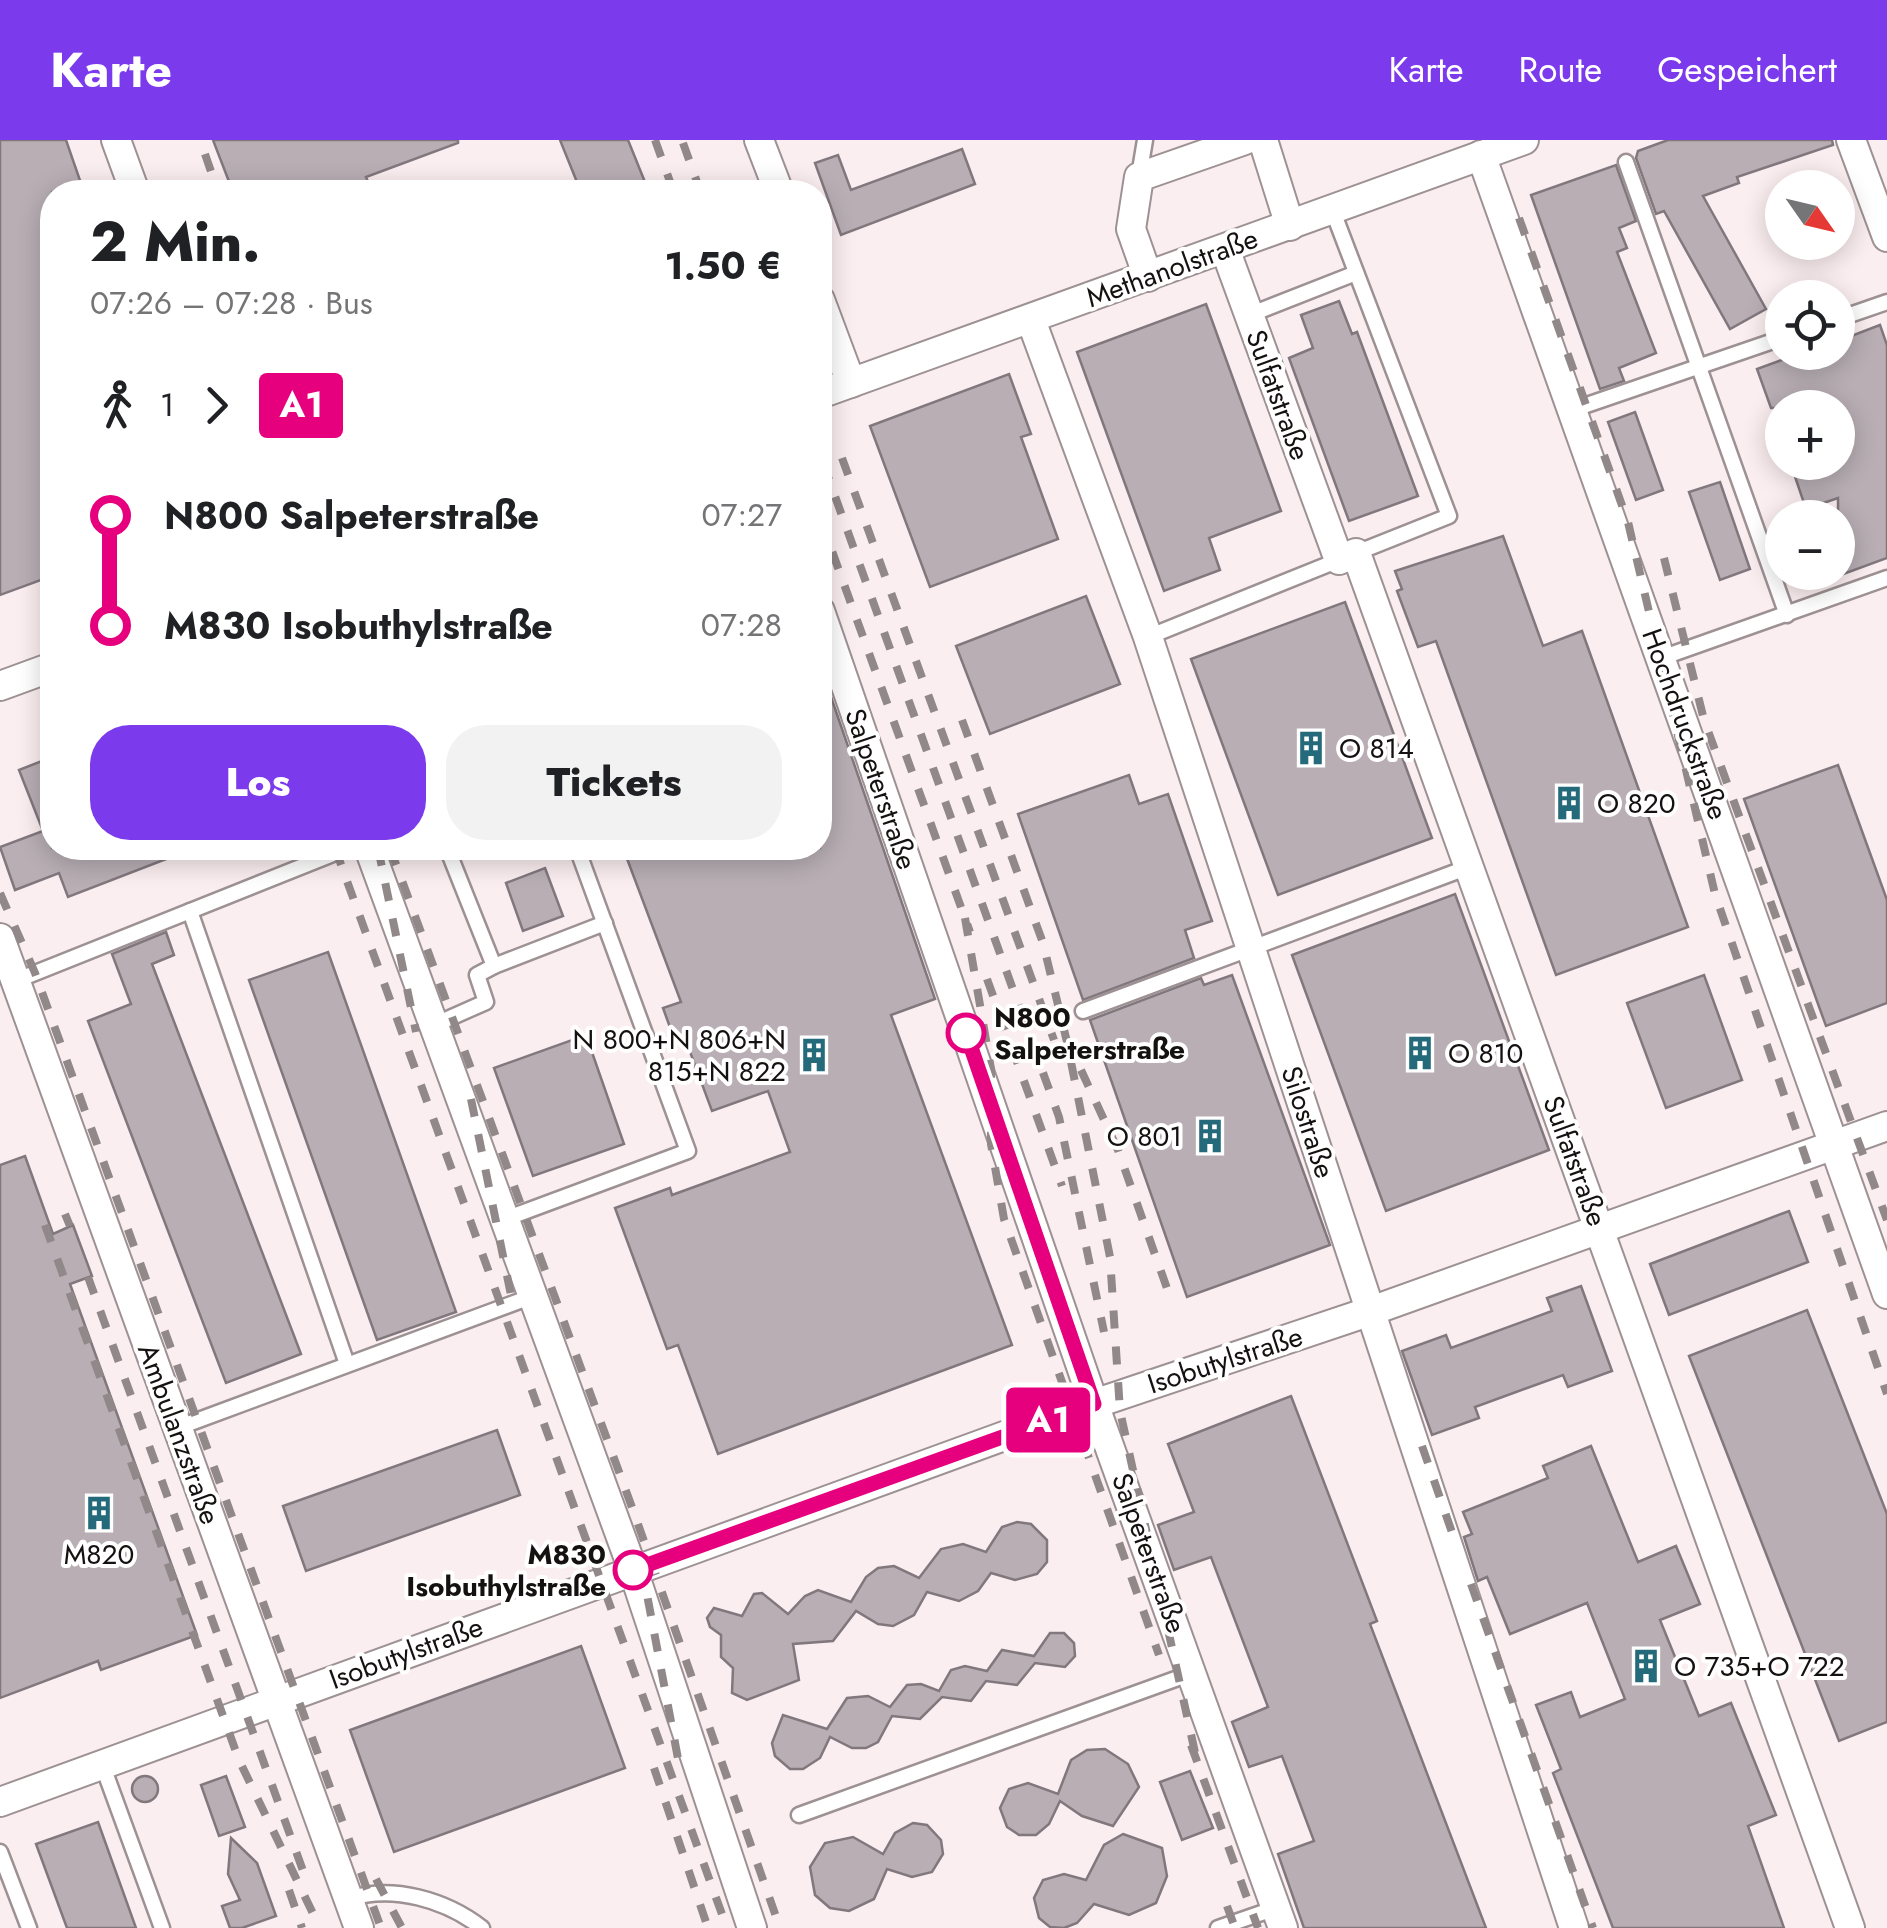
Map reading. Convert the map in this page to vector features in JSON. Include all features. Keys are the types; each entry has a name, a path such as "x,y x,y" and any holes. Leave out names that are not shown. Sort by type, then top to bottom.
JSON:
{"street":[{"path":"116,140 131,180"},
{"path":"759,140 774,180"},
{"path":"1148,276 1132,229 1139,176 1245,140"},
{"path":"1263,140 1290,226"},
{"name":"Methanolstraße","path":"832,390 1524,140"},
{"path":"1850,140 1887,238"},
{"name":"Hochdruckstraße","path":"1481,155 1887,1294"},
{"name":"Sulfatstraße","path":"1225,249 1466,868 1600,1228 1850,1928"},
{"name":"Silostraße","path":"1032,320 1148,637 1574,1928"},
{"path":"832,332 851,383"},
{"name":"Salpeterstraße","path":"832,646 1094,1404 1280,1918"},
{"path":"0,686 40,672"},
{"path":"373,860 633,1570 752,1928"},
{"name":"Ambulanzstraße","path":"0,938 359,1928"},
{"name":"Isobutylstraße","path":"0,1802 1094,1404 1371,1311 1887,1126"}],"lane":[{"path":"1139,176 1146,140"},
{"path":"1626,162 1787,615"},
{"path":"1148,637 1449,516 1332,209"},
{"path":"1249,315 1356,273"},
{"path":"1855,313 1887,302"},
{"path":"1572,410 1765,344"},
{"path":"1661,658 1887,578"},
{"path":"16,981 318,860"},
{"path":"452,860 494,966"},
{"path":"505,1220 688,1151 581,860"},
{"path":"1084,1011 1466,868"},
{"path":"190,911 347,1364"},
{"path":"434,1025 486,1002 477,975 604,923"},
{"path":"177,1428 533,1296"},
{"path":"799,1815 1192,1673"},
{"path":"102,1764 162,1928"},
{"path":"0,1852 29,1928"},
{"path":"349,1900 381,1890 414,1897 482,1928"},
{"path":"1218,1928 1280,1918"}],"building":[{"path":"0,140 66,140 80,180 40,180 40,580 0,595"},
{"path":"213,140 458,140 366,177 367,180 228,180"},
{"path":"560,140 628,140 644,180 576,180"},
{"path":"1668,140 1832,140 1833,145 1737,177 1739,183 1703,196 1765,310 1730,329 1664,211 1656,214 1636,158 1638,151"},
{"path":"962,149 975,184 841,235 832,210 832,180 821,180 815,163 838,155 851,190"},
{"path":"1616,165 1636,221 1619,228 1627,248 1617,252 1656,353 1619,368 1624,381 1600,389 1531,195"},
{"path":"1339,301 1352,334 1357,332 1418,496 1349,521 1289,358 1313,348 1301,315"},
{"path":"1206,304 1281,511 1209,538 1220,570 1164,591 1077,352"},
{"path":"1880,325 1887,345 1887,558 1855,570 1855,500 1803,500 1796,480 1855,480 1855,390 1765,391 1757,369 1855,370 1855,335"},
{"path":"1009,374 1031,434 1021,437 1058,539 930,587 870,426"},
{"path":"1635,412 1663,490 1636,500 1608,422"},
{"path":"1720,482 1750,569 1720,580 1689,492"},
{"name":"O 820","path":"1503,536 1543,646 1582,631 1688,927 1556,975 1436,641 1418,647 1397,591 1402,589 1395,571"},
{"path":"1086,596 1120,684 990,734 956,646"},
{"name":"O 814","path":"1345,602 1432,838 1278,895 1191,659"},
{"name":"N 800+N 806+N 815+N 822","path":"832,700 935,999 891,1015 1012,1345 718,1454 678,1345 667,1349 615,1208 670,1188 672,1195 790,1152 768,1091 712,1111 686,1041 676,1044 663,1008 681,1002 628,860 832,860"},
{"path":"40,762 40,823 19,770"},
{"path":"1838,765 1887,900 1887,1003 1826,1026 1744,799"},
{"path":"1129,775 1139,804 1168,794 1212,921 1185,930 1194,958 1083,1000 1018,814"},
{"path":"40,832 40,860 164,860 68,897 59,873 15,890 0,847"},
{"path":"545,868 563,916 523,931 506,883"},
{"name":"O 810","path":"1455,894 1549,1150 1386,1211 1292,955"},
{"path":"166,932 174,955 152,964 301,1354 226,1383 88,1021 131,1004 112,954"},
{"path":"328,952 456,1312 377,1340 249,980"},
{"name":"O 801","path":"1232,975 1330,1245 1187,1297 1090,1020 1201,978 1204,985"},
{"path":"1704,975 1742,1080 1666,1108 1627,1003"},
{"path":"586,1035 624,1144 533,1176 494,1068"},
{"name":"M820","path":"25,1156 53,1234 73,1225 92,1276 70,1284 197,1635 101,1670 98,1661 0,1698 0,1165"},
{"path":"1789,1211 1808,1262 1669,1315 1650,1264"},
{"path":"1581,1286 1612,1371 1568,1387 1563,1375 1475,1407 1479,1418 1432,1435 1402,1351 1446,1335 1451,1348 1552,1311 1547,1298"},
{"path":"1807,1310 1887,1514 1887,1722 1839,1741 1689,1356"},
{"path":"1291,1396 1377,1621 1370,1624 1486,1928 1304,1928 1278,1854 1314,1841 1282,1756 1249,1767 1232,1722 1268,1707 1211,1557 1174,1570 1158,1525 1194,1512 1168,1444"},
{"path":"497,1430 520,1495 306,1571 283,1506"},
{"name":"O 735+O 722","path":"1591,1446 1638,1562 1676,1546 1700,1604 1660,1620 1699,1716 1731,1703 1776,1815 1748,1826 1784,1928 1613,1928 1553,1773 1561,1769 1536,1705 1571,1692 1580,1717 1625,1699 1587,1603 1510,1634 1487,1577 1478,1581 1464,1537 1472,1534 1463,1512 1548,1478 1543,1466"},
{"path":"1017,1522 1031,1524 1047,1540 1047,1562 1037,1574 1015,1580 991,1573 978,1591 959,1601 927,1592 914,1615 893,1626 878,1624 856,1611 833,1641 793,1644 799,1680 747,1700 732,1693 733,1668 721,1657 721,1635 710,1627 707,1618 714,1608 742,1616 754,1594 762,1593 788,1614 805,1596 818,1590 851,1602 866,1577 878,1568 894,1566 919,1578 941,1549 963,1544 986,1552 1002,1527"},
{"path":"1050,1633 1064,1633 1074,1643 1075,1656 1065,1667 1035,1663 1017,1685 986,1681 971,1701 942,1697 920,1719 892,1716 878,1742 866,1748 852,1748 830,1737 820,1758 803,1769 790,1769 775,1756 772,1743 783,1715 827,1729 847,1698 868,1696 890,1707 907,1685 921,1684 939,1691 951,1670 965,1666 987,1671 1002,1650 1034,1656"},
{"path":"581,1646 625,1768 394,1852 350,1730"},
{"path":"1105,1749 1128,1764 1139,1787 1113,1826 1082,1816 1060,1801 1049,1824 1036,1835 1019,1835 1007,1827 1000,1808 1009,1789 1028,1783 1058,1794 1071,1760 1087,1750"},
{"path":"1190,1771 1213,1828 1182,1840 1160,1782"},
{"path":"145,1776 154,1780 158,1789 154,1798 145,1802 136,1798 132,1789 136,1780"},
{"path":"226,1776 245,1827 219,1836 201,1785"},
{"path":"98,1822 136,1928 67,1928 36,1844"},
{"path":"913,1823 927,1825 941,1840 943,1854 932,1872 912,1877 887,1869 874,1899 849,1911 830,1908 815,1895 810,1867 825,1843 853,1837 883,1854 895,1833"},
{"path":"1123,1834 1162,1848 1167,1876 1156,1903 1129,1915 1094,1904 1077,1923 1064,1928 1050,1927 1039,1918 1034,1898 1043,1880 1064,1874 1086,1880 1104,1845"},
{"path":"231,1838 257,1863 276,1916 242,1928 230,1928 222,1906 240,1900 228,1874"}],"railway":[{"path":"655,140 669,180"},
{"path":"683,143 696,180"},
{"path":"205,154 214,180"},
{"path":"1519,218 1628,522 1715,894 1887,1394"},
{"path":"842,458 1054,1040"},
{"path":"832,488 1059,1117 1104,1332"},
{"path":"832,551 970,932"},
{"path":"1664,558 1704,720 1887,1220"},
{"path":"962,720 1043,943 1067,1042 1110,1257 1120,1411 1196,1757"},
{"path":"339,860 727,1928"},
{"path":"380,860 416,1032"},
{"path":"394,860 633,1510 780,1928"},
{"path":"0,893 35,973 381,1928"},
{"path":"965,918 991,1069 991,1144 1004,1219 1159,1655"},
{"path":"987,979 1062,1186"},
{"path":"1081,1070 1118,1150 1169,1294"},
{"path":"471,1099 512,1300"},
{"path":"65,1214 70,1226"},
{"path":"45,1225 239,1760 320,1928"},
{"path":"88,1277 306,1879"},
{"path":"1044,1387 1067,1439"},
{"path":"1422,1446 1455,1541"},
{"path":"641,1563 679,1764"},
{"path":"1471,1584 1593,1928"},
{"path":"1191,1745 1258,1928"},
{"path":"654,1768 708,1928"},
{"path":"376,1879 402,1928"},
{"path":"289,1890 302,1928"},
{"path":"1227,1906 1235,1928"}],"bus line":[{"name":"A1","path":"633,1570 1094,1404 966,1033"}],"place":[{"name":"O 814","path":"1311,748"},
{"name":"O 820","path":"1569,803"},
{"name":"N800 Salpeterstraße","path":"966,1033"},
{"name":"O 810","path":"1420,1053"},
{"name":"N 800+N 806+N 815+N 822","path":"814,1055"},
{"name":"O 801","path":"1210,1136"},
{"name":"M820","path":"99,1513"},
{"name":"M830 Isobuthylstraße","path":"633,1570"},
{"name":"O 735+O 722","path":"1646,1666"}]}
